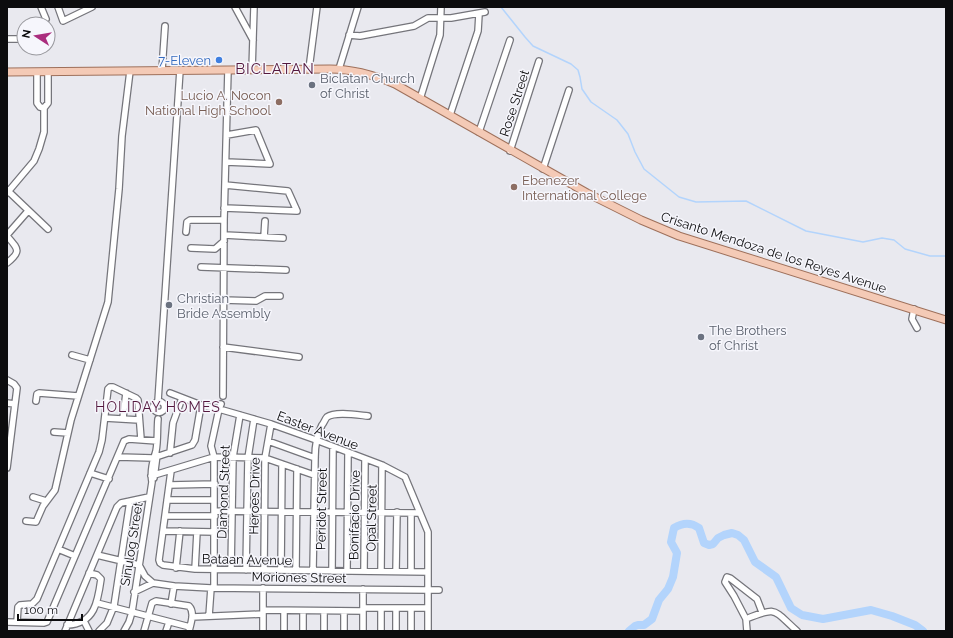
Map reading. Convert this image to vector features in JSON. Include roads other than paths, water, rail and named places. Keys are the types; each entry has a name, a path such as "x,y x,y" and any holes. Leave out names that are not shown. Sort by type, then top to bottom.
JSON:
{"main road":[{"name":"Crisanto Mendoza de los Reyes Avenue","path":"7,72 339,69 351,70 375,76 395,84 510,151 615,208 679,236 946,320"}],"street":[{"path":"58,7 63,21 92,7"},
{"path":"235,7 253,40"},
{"path":"252,70 254,7"},
{"path":"309,69 317,7"},
{"path":"339,69 358,7"},
{"path":"420,99 440,35 441,7"},
{"path":"349,35 360,36 414,26 428,18 451,18 485,12"},
{"path":"450,115 478,31 478,14"},
{"path":"162,70 165,26"},
{"path":"479,132 510,40"},
{"name":"Rose Street","path":"510,151 539,61"},
{"name":"Sinulog Street","path":"124,631 132,612 156,451 158,415 164,408 163,403 158,402 180,70"},
{"path":"223,396 224,208 228,70"},
{"path":"26,521 36,522 46,501 55,490 78,396 109,296 119,189 122,136 130,71"},
{"path":"37,72 38,103 40,107 44,108"},
{"path":"48,72 48,103 44,108 44,132 40,149 34,161 8,191 48,229"},
{"path":"543,169 569,90"},
{"path":"226,162 270,164 256,130 227,135"},
{"path":"224,208 297,211 288,191 225,185"},
{"path":"7,263 17,255 18,252 17,248 7,235 28,211"},
{"path":"186,232 187,222 190,220 224,220"},
{"path":"264,237 265,221"},
{"path":"191,248 215,248 224,238 282,238"},
{"path":"201,267 286,270"},
{"path":"223,300 256,301 265,296 280,296"},
{"path":"914,309 912,319 917,328"},
{"path":"223,347 300,357"},
{"path":"72,355 90,360"},
{"path":"7,380 16,386 15,404 10,425 7,468"},
{"path":"17,622 20,605 34,603 99,452 102,440 108,389 110,387 126,393 138,400 141,439"},
{"path":"36,401 36,396 39,393 78,396"},
{"path":"123,418 126,393"},
{"name":"Easter Avenue","path":"170,393 201,405 220,407 316,440 365,460 382,465 405,477 428,532 428,590"},
{"path":"170,453 173,422 182,398"},
{"path":"7,403 15,404"},
{"path":"118,457 155,458 194,444 201,405"},
{"path":"209,616 214,569 215,532 214,457 211,446 220,407"},
{"name":"Diamond Street","path":"232,569 233,457 240,415"},
{"path":"314,570 314,475 316,440 318,432 327,418 332,415 368,416"},
{"path":"105,418 139,420"},
{"path":"246,570 248,458 254,419"},
{"name":"Heroes Drive","path":"264,570 265,458 271,424"},
{"path":"54,432 68,433"},
{"path":"7,622 44,624 47,622 126,439 157,440"},
{"path":"268,441 315,458"},
{"name":"Peridot Street","path":"332,570 333,447"},
{"path":"347,571 348,453"},
{"path":"152,478 214,457 265,458 314,475"},
{"name":"Bonifacio Drive","path":"364,571 365,460"},
{"path":"281,570 280,512 282,464"},
{"name":"Opal Street","path":"381,571 382,465"},
{"path":"296,570 297,469"},
{"name":"Bataan Avenue","path":"171,471 159,560 163,565 176,568 195,569 428,572"},
{"path":"90,473 109,479"},
{"path":"170,485 215,484"},
{"path":"33,497 46,501"},
{"path":"66,628 117,507 121,503 149,497"},
{"path":"167,500 214,500"},
{"path":"99,631 107,623 114,606 130,501"},
{"path":"165,516 232,511 420,513"},
{"path":"396,571 397,512"},
{"path":"411,512 411,572"},
{"path":"163,531 215,532"},
{"path":"176,568 180,531"},
{"path":"195,569 196,532"},
{"path":"58,549 75,556"},
{"path":"97,555 121,562 139,565 145,576 152,583 134,592"},
{"path":"66,628 84,621 94,610 97,603 101,579 97,575 89,573"},
{"path":"747,631 746,618 734,596 724,582 727,578 730,578 757,599 762,612"},
{"name":"Moriones Street","path":"152,583 212,588 439,590"},
{"path":"171,604 174,586"},
{"path":"263,588 263,631"},
{"path":"363,589 363,631"},
{"path":"428,590 428,631"},
{"path":"97,603 114,606 132,612 149,616 169,622 189,629 192,617 191,608 188,606 153,602 149,616 146,631"},
{"path":"192,617 284,610 344,611 381,608 428,608"},
{"path":"381,608 381,631"},
{"path":"396,608 396,631"},
{"path":"411,608 411,631"},
{"path":"284,610 284,631"},
{"path":"303,611 303,631"},
{"path":"324,611 324,631"},
{"path":"344,611 344,631"},
{"path":"746,618 762,612 776,612 797,631"},
{"path":"84,621 89,631"},
{"path":"166,631 169,622"}],"waterway":[{"path":"501,7 533,46 571,64 578,70 582,89 591,102 617,120 628,134 644,169 679,197 696,202 746,201 806,231 863,242 882,238 894,240 905,249 930,256 946,256"},
{"path":"629,631 635,626 644,625 652,619 659,600 668,589 673,577 677,553 671,542 674,528 686,524 699,528 704,543 709,545 713,544 718,538 724,535 732,533 738,535 744,540 755,562 776,577 791,608 802,615 823,619 871,610 915,625 923,631"}],"place":[{"name":"7-Eleven","path":"219,60"},
{"name":"Biclatan Church of Christ","path":"312,85"},
{"name":"Lucio A. Nocon National High School","path":"279,102"},
{"name":"Ebenezer International College","path":"514,187"},
{"name":"Christian Bride Assembly","path":"169,305"},
{"name":"The Brothers of Christ","path":"701,337"}],"district":[{"name":"BICLATAN","path":"275,69"},
{"name":"HOLIDAY HOMES","path":"158,407"}]}
